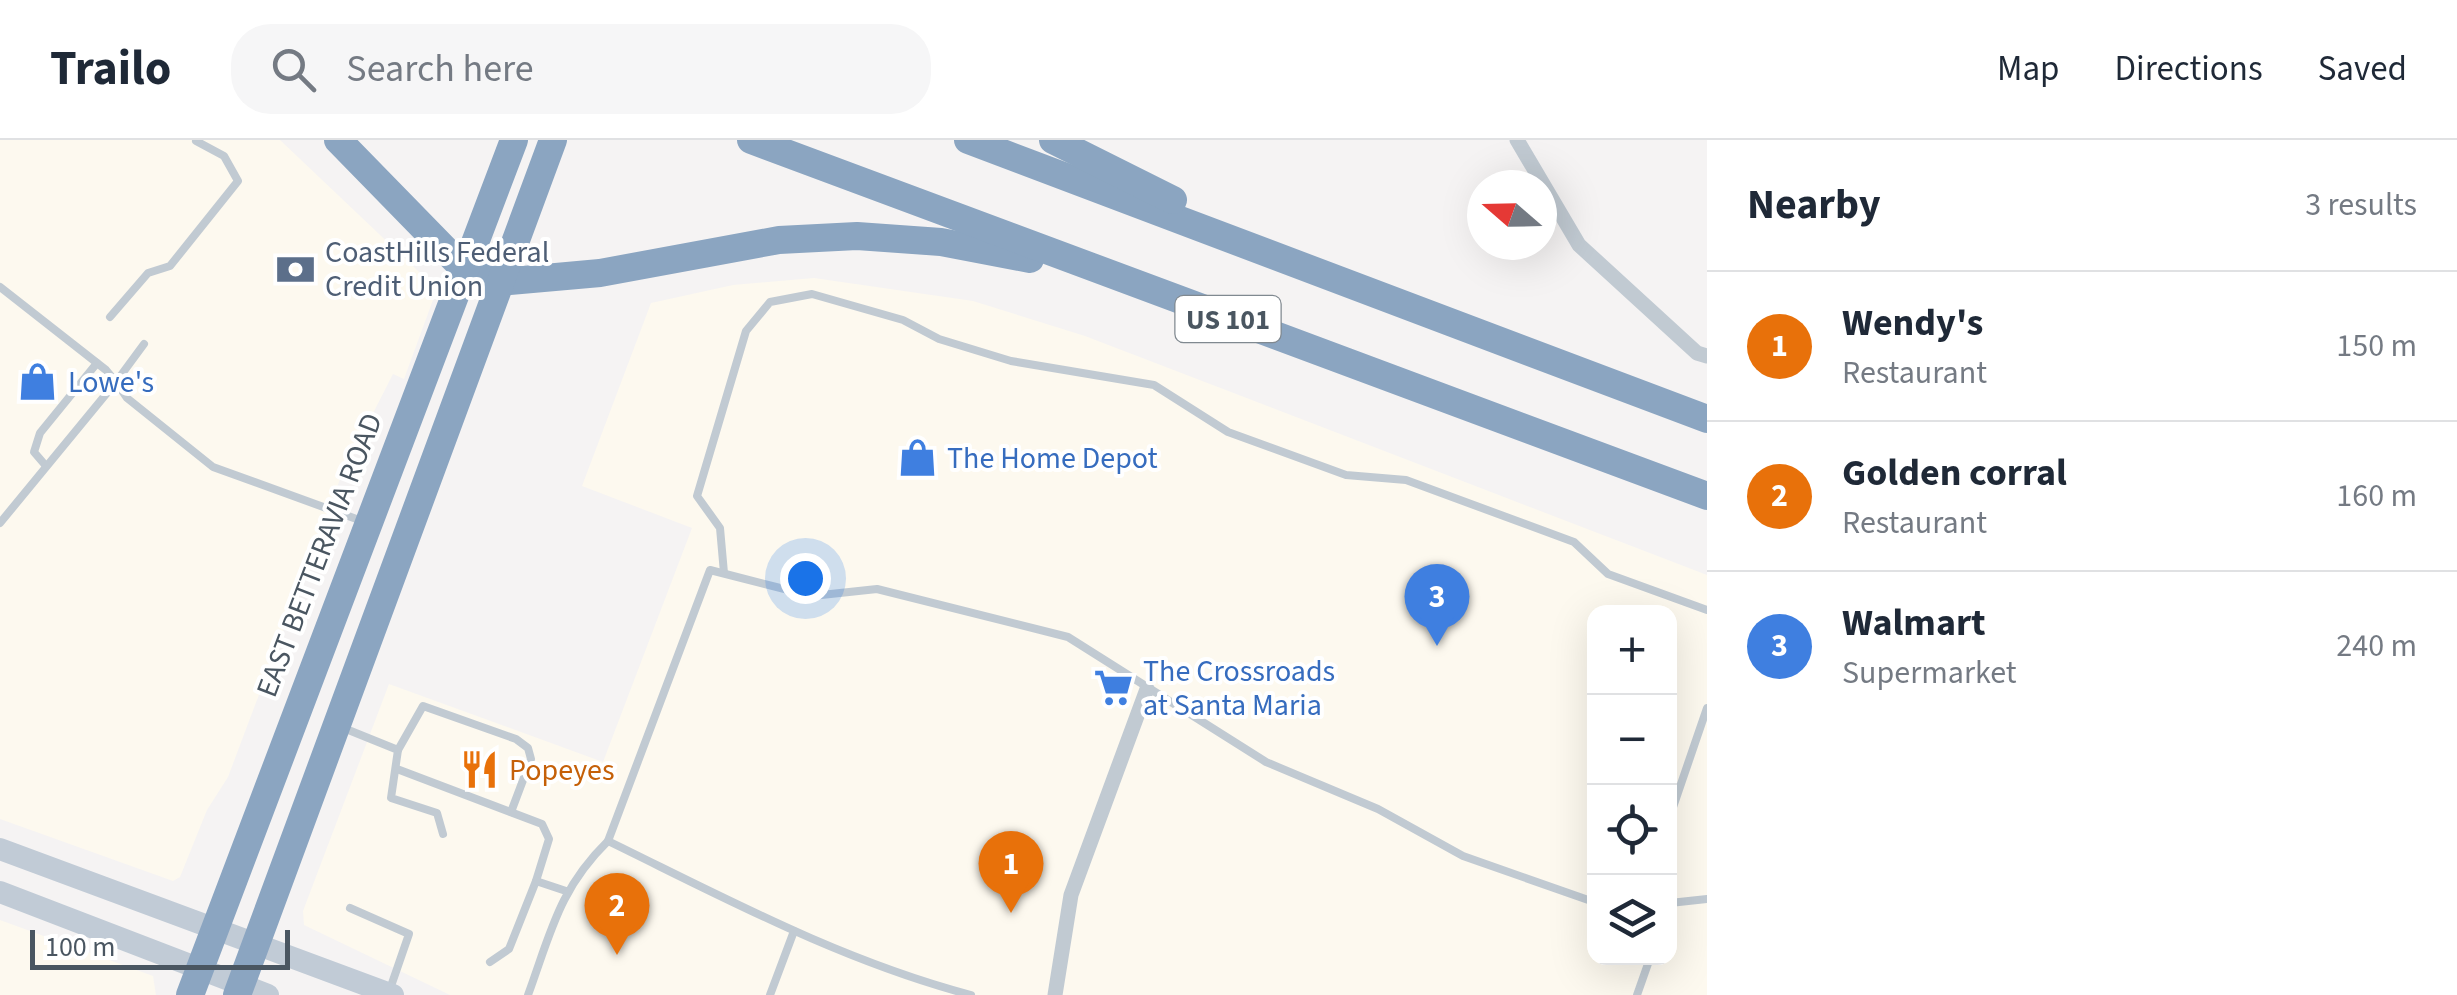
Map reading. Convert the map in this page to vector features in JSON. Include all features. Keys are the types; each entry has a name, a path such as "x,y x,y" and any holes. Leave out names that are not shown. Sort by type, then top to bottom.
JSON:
{"highway":[{"path":"338,140 464,268 500,282 600,273 779,240 858,236 941,242 1046,262 1195,307"},
{"name":"EAST BETTERAVIA ROAD","path":"194,982 514,140"},
{"path":"239,990 554,140"},
{"name":"US 101","path":"750,140 1707,496"},
{"name":"US 101","path":"968,140 1707,419"},
{"path":"1053,140 1294,262"}],"street":[{"path":"1517,140 1579,245 1698,353 1707,356"},
{"path":"1055,995 1071,895 1148,689"},
{"path":"0,849 391,994"},
{"path":"0,892 194,982 268,995"}],"lane":[{"path":"110,317 148,273 170,266 238,180 224,156 196,141"},
{"path":"0,287 97,363 126,398 213,468 366,522"},
{"path":"724,573 720,528 697,496 746,330 770,302 812,294 903,320 939,339 1011,360 1154,385 1228,432 1346,475 1406,480 1537,528 1574,542 1608,574 1707,610"},
{"path":"0,523 144,344"},
{"path":"46,466 34,452 40,433 97,363"},
{"path":"528,995 566,891 578,871 608,841 710,570 812,596 877,589 1068,637 1266,762 1378,809 1463,856 1587,900"},
{"path":"443,834 438,813 391,798 398,750 424,706 528,748 531,759 511,812"},
{"path":"1677,796 1707,708"},
{"path":"337,726 398,750"},
{"path":"397,770 542,824 549,839 536,881 509,948 490,962"},
{"path":"608,841 794,931 893,971 971,995"},
{"path":"536,881 566,891"},
{"path":"1677,903 1707,899"},
{"path":"350,908 409,934 391,994"},
{"path":"770,995 794,931"},
{"path":"1637,995 1648,965"}],"shaded area":[{"path":"0,140 280,140 437,289 404,379 393,374 342,474 228,777 207,810 180,877 173,881 0,819"},
{"name":"The Crossroads at Santa Maria","path":"814,278 973,301 1085,336 1707,575 1707,995 450,995 304,925 303,911 389,684 603,762 692,528 582,486 651,303 733,285"},
{"path":"0,920 153,976 156,995 0,995"}],"place":[{"name":"CoastHills Federal Credit Union","path":"295,269"},
{"name":"Lowe's","path":"38,382"},
{"name":"The Home Depot","path":"917,458"},
{"name":"Walmart","path":"1437,646"},
{"name":"The Crossroads at Santa Maria","path":"1113,688"},
{"name":"Popeyes","path":"479,770"},
{"name":"Wendy's","path":"1011,913"},
{"name":"Golden corral","path":"617,955"}]}
